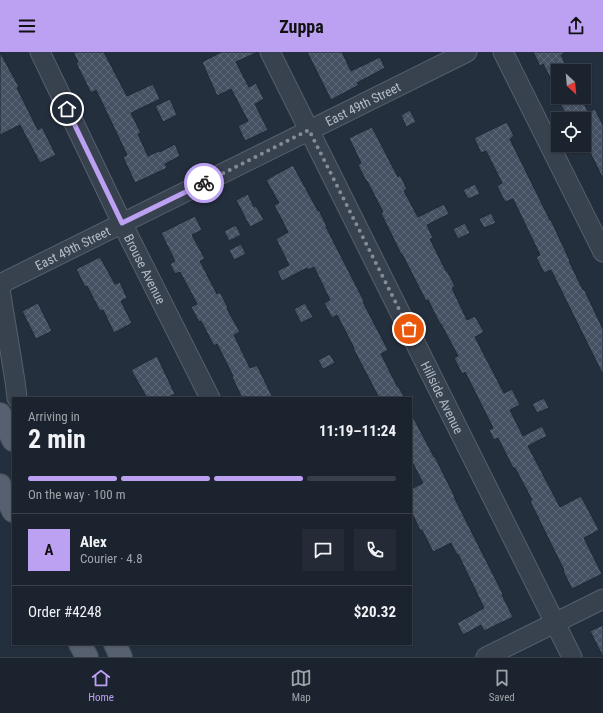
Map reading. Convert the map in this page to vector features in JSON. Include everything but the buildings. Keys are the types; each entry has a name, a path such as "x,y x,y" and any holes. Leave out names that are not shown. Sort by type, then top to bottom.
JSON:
{"main road":[{"path":"0,414 12,438"},
{"path":"0,485 12,509"},
{"path":"81,645 87,657"},
{"path":"115,645 121,657"}],"street":[{"name":"Brouse Avenue","path":"40,52 122,223 209,397"},
{"name":"Hillside Avenue","path":"270,52 572,657"},
{"name":"East 49th Street","path":"0,284 467,52"},
{"path":"503,52 603,252"},
{"path":"0,289 17,397"},
{"path":"486,657 603,599"}],"way so far":[{"path":"204,183 309,130 409,329"}],"route":[{"path":"67,109 122,223 204,183"}]}
